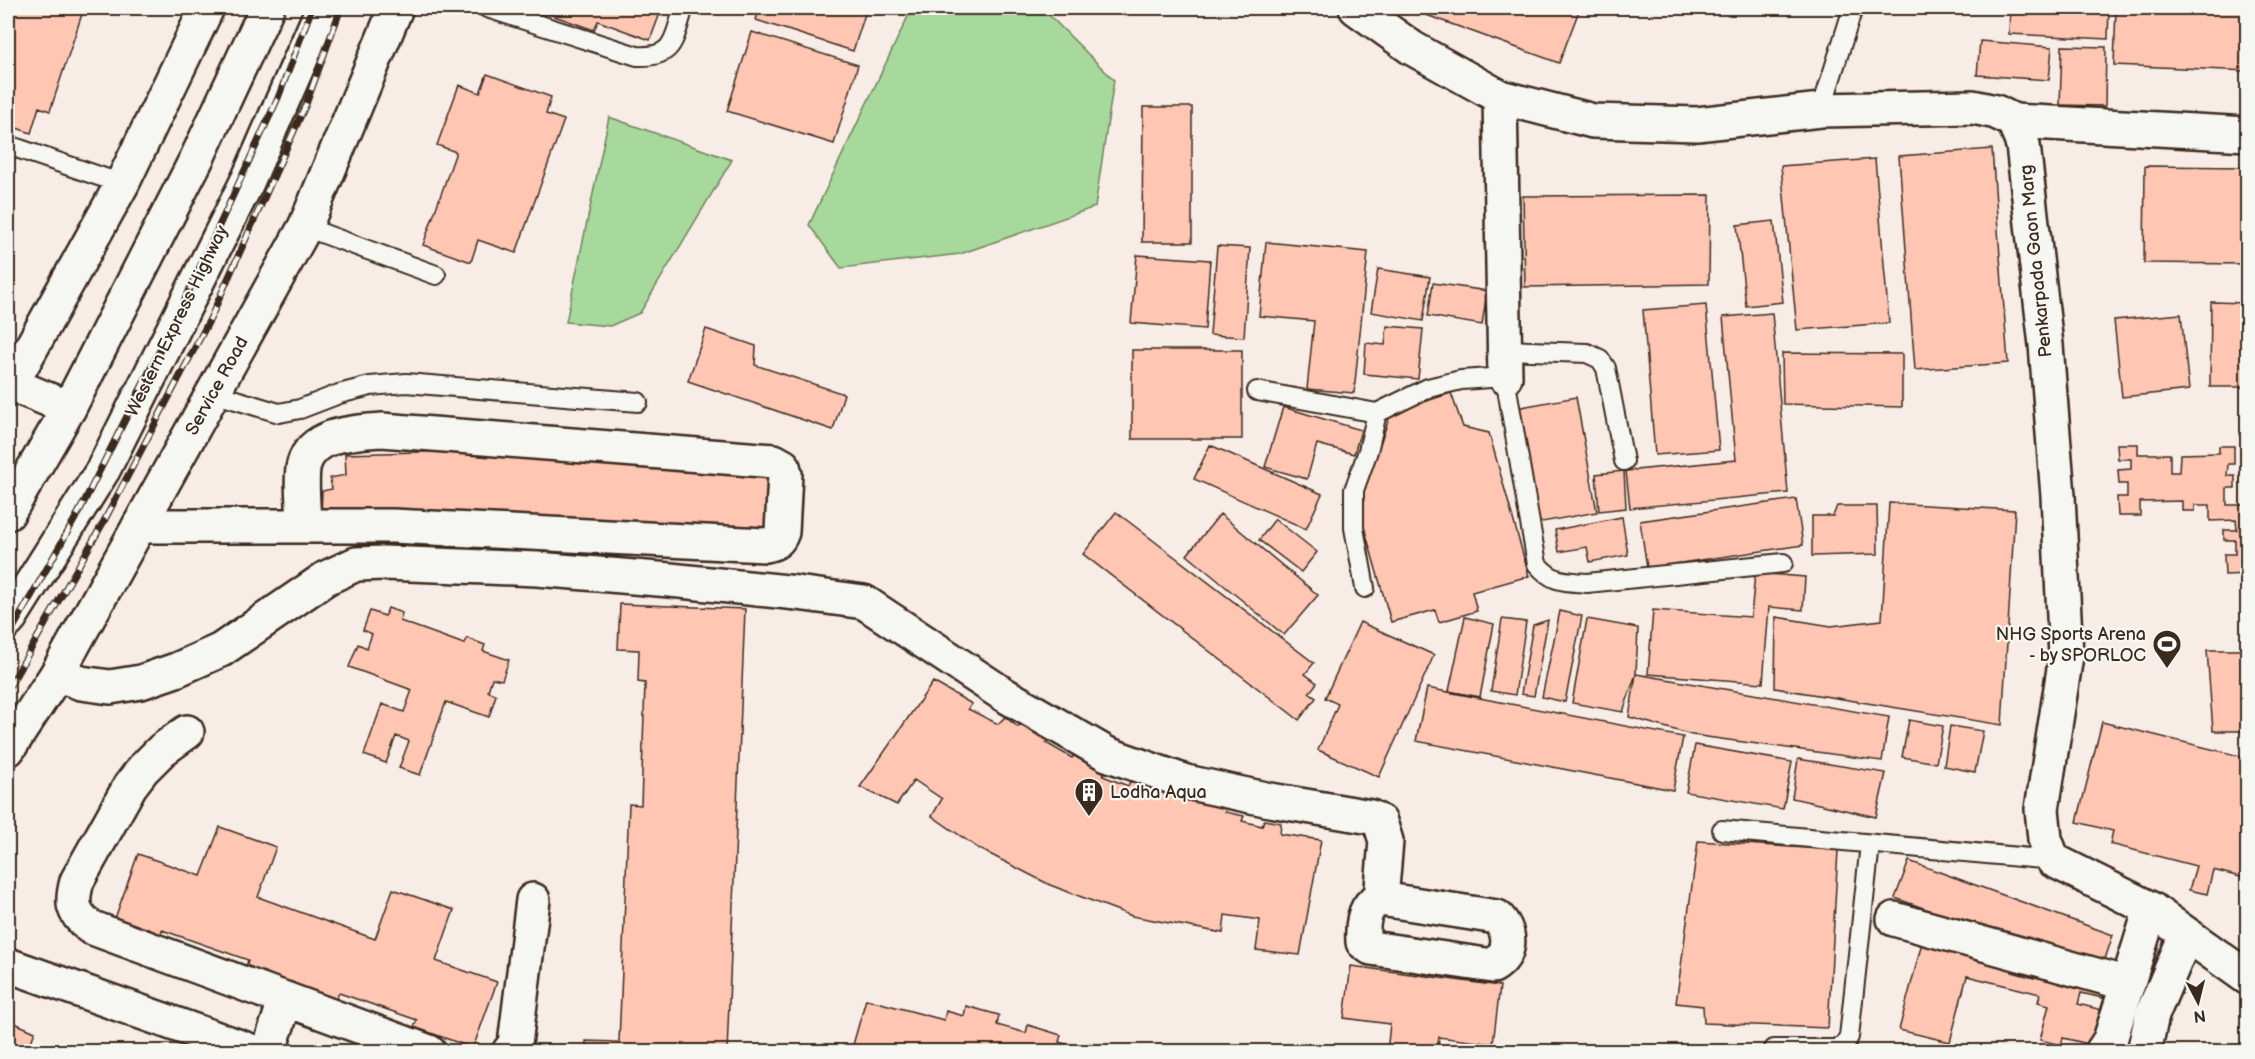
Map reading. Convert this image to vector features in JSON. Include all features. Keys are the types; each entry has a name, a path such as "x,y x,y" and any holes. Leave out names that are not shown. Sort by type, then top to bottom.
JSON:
{"main road":[{"path":"69,408 9,386 122,184 207,8"},
{"path":"12,495 69,408 197,158 267,8"},
{"name":"Western Express Highway","path":"8,621 103,470 248,180 323,8"},
{"name":"Service Road","path":"8,749 57,674 305,227 396,8"},
{"path":"1356,8 1412,48 1500,97 1593,121 1697,124 1821,110 1973,107 1996,112 2014,121 2247,134"},
{"path":"1500,97 1505,363"},
{"name":"Penkarpada Gaon Marg","path":"2014,121 2022,145 2040,298 2058,496 2066,656 2042,809 2045,839 2053,860"},
{"path":"139,526 304,526 393,526 765,545 773,544 780,538 785,474 781,464 774,461 382,430 356,432 320,443 308,455 303,466 304,526"},
{"path":"57,674 81,683 110,687 141,682 176,670 220,650 326,578 356,564 537,569 670,580 864,602 1003,694 1107,754 1186,782 1270,800 1371,817 1380,822 1386,841 1381,899"},
{"path":"187,732 162,750 130,786 77,881 74,907 80,918 90,927 429,1052"},
{"path":"2053,860 2151,909 2247,978"},
{"path":"509,1052 515,1044 533,900"},
{"path":"2103,1052 2110,1040 2151,909"},
{"path":"1894,919 2128,984"},
{"path":"2144,1052 2152,1015 2186,935"},
{"path":"8,965 254,1052"},
{"path":"268,1052 286,999"}],"lane":[{"path":"488,8 637,56 648,57 670,49 684,8"},
{"path":"1821,110 1853,8"},
{"path":"8,145 122,184"},
{"path":"305,227 436,275"},
{"path":"1257,392 1377,413 1428,388 1461,380 1505,363 1587,353 1600,358 1606,368 1624,461"},
{"path":"1505,363 1537,564 1546,575 1564,581 1587,583 1783,563"},
{"path":"213,393 279,413 300,409 339,394 370,386 406,383 638,402"},
{"path":"1365,588 1354,528 1354,490 1368,451 1377,413"},
{"path":"1722,830 2053,860"},
{"path":"1774,1049 1834,1049 1844,1046 1849,1037 1870,844"}],"green space":[{"path":"912,8 1042,8 1114,80 1095,207 960,254 841,268 809,225"},
{"path":"609,117 732,160 640,313 610,326 566,322"}],"building":[{"path":"8,8 84,8 50,111 39,107 31,133 8,125"},
{"path":"507,8 662,8 650,40 598,21 594,30 543,12 540,20"},
{"path":"760,8 867,8 853,51 756,20"},
{"path":"1407,8 1580,8 1559,63"},
{"path":"2010,8 2109,8 2108,39 2009,34"},
{"path":"2116,8 2248,8 2248,71 2114,65"},
{"path":"752,32 858,65 834,144 727,111"},
{"path":"1980,41 2052,47 2049,80 1977,75"},
{"path":"2062,46 2106,47 2105,106 2060,105"},
{"path":"487,74 551,97 546,114 564,120 516,253 478,240 471,262 423,245 456,152 437,145 459,85 480,93"},
{"path":"1143,107 1192,107 1192,242 1142,242"},
{"path":"1992,149 2008,363 1915,370 1899,156"},
{"path":"1875,159 1889,323 1797,330 1781,166"},
{"path":"2145,166 2248,167 2248,264 2144,263"},
{"path":"1710,195 1709,284 1525,287 1523,196"},
{"path":"1774,221 1783,302 1746,306 1737,225"},
{"path":"1266,242 1368,252 1354,393 1307,389 1314,321 1259,316"},
{"path":"1217,246 1250,248 1244,337 1210,335"},
{"path":"1137,255 1210,260 1205,329 1131,323"},
{"path":"1378,269 1430,277 1423,321 1371,312"},
{"path":"1433,283 1487,291 1482,325 1428,316"},
{"path":"2211,302 2248,303 2248,387 2210,387"},
{"path":"1706,305 1719,450 1655,455 1643,310"},
{"path":"1772,313 1788,493 1630,508 1626,471 1736,460 1723,317"},
{"path":"2181,314 2189,390 2122,397 2114,320"},
{"path":"1387,326 1423,329 1418,379 1364,374 1366,343 1385,345"},
{"path":"706,329 756,346 755,365 844,394 833,430 688,381"},
{"path":"1132,350 1242,350 1242,439 1132,439"},
{"path":"1782,353 1902,354 1902,407 1783,404"},
{"path":"1451,393 1463,427 1489,433 1529,576 1472,592 1477,611 1439,622 1435,610 1391,622 1358,506 1391,413"},
{"path":"1576,397 1597,512 1537,523 1516,408"},
{"path":"1283,407 1361,430 1354,454 1317,444 1307,479 1265,467"},
{"path":"2117,444 2138,444 2138,454 2170,454 2170,472 2179,472 2180,454 2219,453 2219,446 2234,446 2234,464 2228,464 2227,476 2235,476 2235,488 2227,488 2227,505 2248,505 2248,574 2225,575 2224,554 2235,554 2235,540 2224,540 2224,530 2237,530 2236,520 2210,521 2210,505 2195,505 2195,511 2182,511 2182,501 2140,502 2140,516 2118,516 2117,497 2127,497 2127,484 2119,484 2118,470 2131,469 2131,459 2118,459"},
{"path":"1210,445 1322,494 1306,529 1194,479"},
{"path":"457,451 772,470 769,537 321,515 322,491 332,489 330,478 346,475 345,454"},
{"path":"1624,471 1626,508 1599,511 1596,474"},
{"path":"1796,499 1803,545 1647,568 1640,521"},
{"path":"1889,503 2015,510 2002,725 1775,688 1776,617 1831,626 1882,620"},
{"path":"1837,506 1877,506 1878,554 1812,556 1812,516 1833,516"},
{"path":"1116,512 1314,663 1305,674 1317,683 1309,693 1316,698 1299,720 1083,554"},
{"path":"1220,514 1318,595 1284,635 1187,555"},
{"path":"1622,517 1628,555 1590,562 1587,547 1559,552 1555,530"},
{"path":"1275,519 1317,552 1301,572 1259,540"},
{"path":"1755,573 1805,577 1803,610 1769,607 1763,683 1648,674 1653,610 1751,617"},
{"path":"620,604 745,609 727,1052 586,1052 586,1041 619,1042 629,804 641,805 645,683 638,682 639,650 618,649"},
{"path":"388,608 402,613 400,621 464,644 467,638 485,645 483,651 509,660 502,680 492,678 488,691 496,695 489,717 446,702 420,775 399,768 409,741 396,736 386,763 364,755 382,704 404,712 412,690 349,667 358,644 367,648 372,634 363,630 370,611 385,616"},
{"path":"1560,611 1582,616 1565,702 1542,697"},
{"path":"1465,617 1494,624 1480,697 1449,691"},
{"path":"1502,619 1526,622 1515,695 1491,691"},
{"path":"1587,619 1638,628 1636,674 1623,712 1572,703"},
{"path":"1548,620 1534,696 1521,694 1533,625"},
{"path":"1360,622 1434,655 1379,777 1318,750 1338,704 1325,698"},
{"path":"2207,650 2248,650 2248,731 2213,731"},
{"path":"1636,674 1889,717 1882,761 1692,735 1629,717"},
{"name":"Lodha Aqua","path":"933,682 972,704 968,709 998,724 1005,717 1018,727 1023,720 1050,737 1046,743 1072,758 1076,753 1106,766 1103,776 1128,786 1132,777 1168,789 1166,795 1190,800 1191,794 1227,804 1225,812 1244,816 1242,821 1262,826 1264,820 1281,823 1280,834 1321,840 1300,955 1256,950 1260,920 1225,915 1223,933 1132,916 1050,885 978,848 932,816 942,799 914,780 897,805 860,787"},
{"path":"1427,688 1683,737 1673,790 1416,741"},
{"path":"1909,720 1943,726 1936,763 1902,757"},
{"path":"2102,722 2248,758 2248,879 2213,870 2207,894 2189,890 2196,866 2110,844 2113,831 2077,822"},
{"path":"1950,726 1983,731 1975,772 1944,766"},
{"path":"1695,745 1792,762 1783,809 1686,792"},
{"path":"1798,759 1886,773 1876,817 1792,798"},
{"path":"220,827 276,847 258,897 375,939 393,889 454,910 436,961 497,982 473,1048 414,1027 417,1020 339,993 336,999 246,967 248,960 162,930 160,937 114,921 138,854 201,876"},
{"path":"1698,841 1838,850 1828,1028 1704,1023 1703,1006 1676,1003"},
{"path":"1909,861 2113,935 2101,971 1895,898"},
{"path":"1923,939 2015,962 2012,972 2034,978 2037,967 2106,985 2103,998 2081,993 2078,1004 2106,1011 2097,1046 2063,1038 2061,1045 2040,1040 2049,1005 2038,1002 2040,994 1967,976 1950,1042 1899,1030"},
{"path":"1351,966 1500,986 1493,1044 1439,1037 1437,1052 1387,1052 1390,1024 1344,1018"},
{"path":"866,999 944,1020 946,1011 964,1016 966,1006 999,1015 997,1025 1026,1033 1028,1025 1061,1035 1059,1042 1086,1050 1089,1043 1120,1051 851,1052"},
{"path":"8,1020 35,1032 27,1051 20,1048 19,1052 8,1052"}],"railway":[{"path":"8,637 80,510 182,306 278,98 312,8"},
{"path":"8,689 103,523 211,317 306,104 341,8"}],"place":[{"name":"NHG Sports Arena - by SPORLOC","path":"2167,670"},
{"name":"Lodha Aqua","path":"1089,818"}]}
